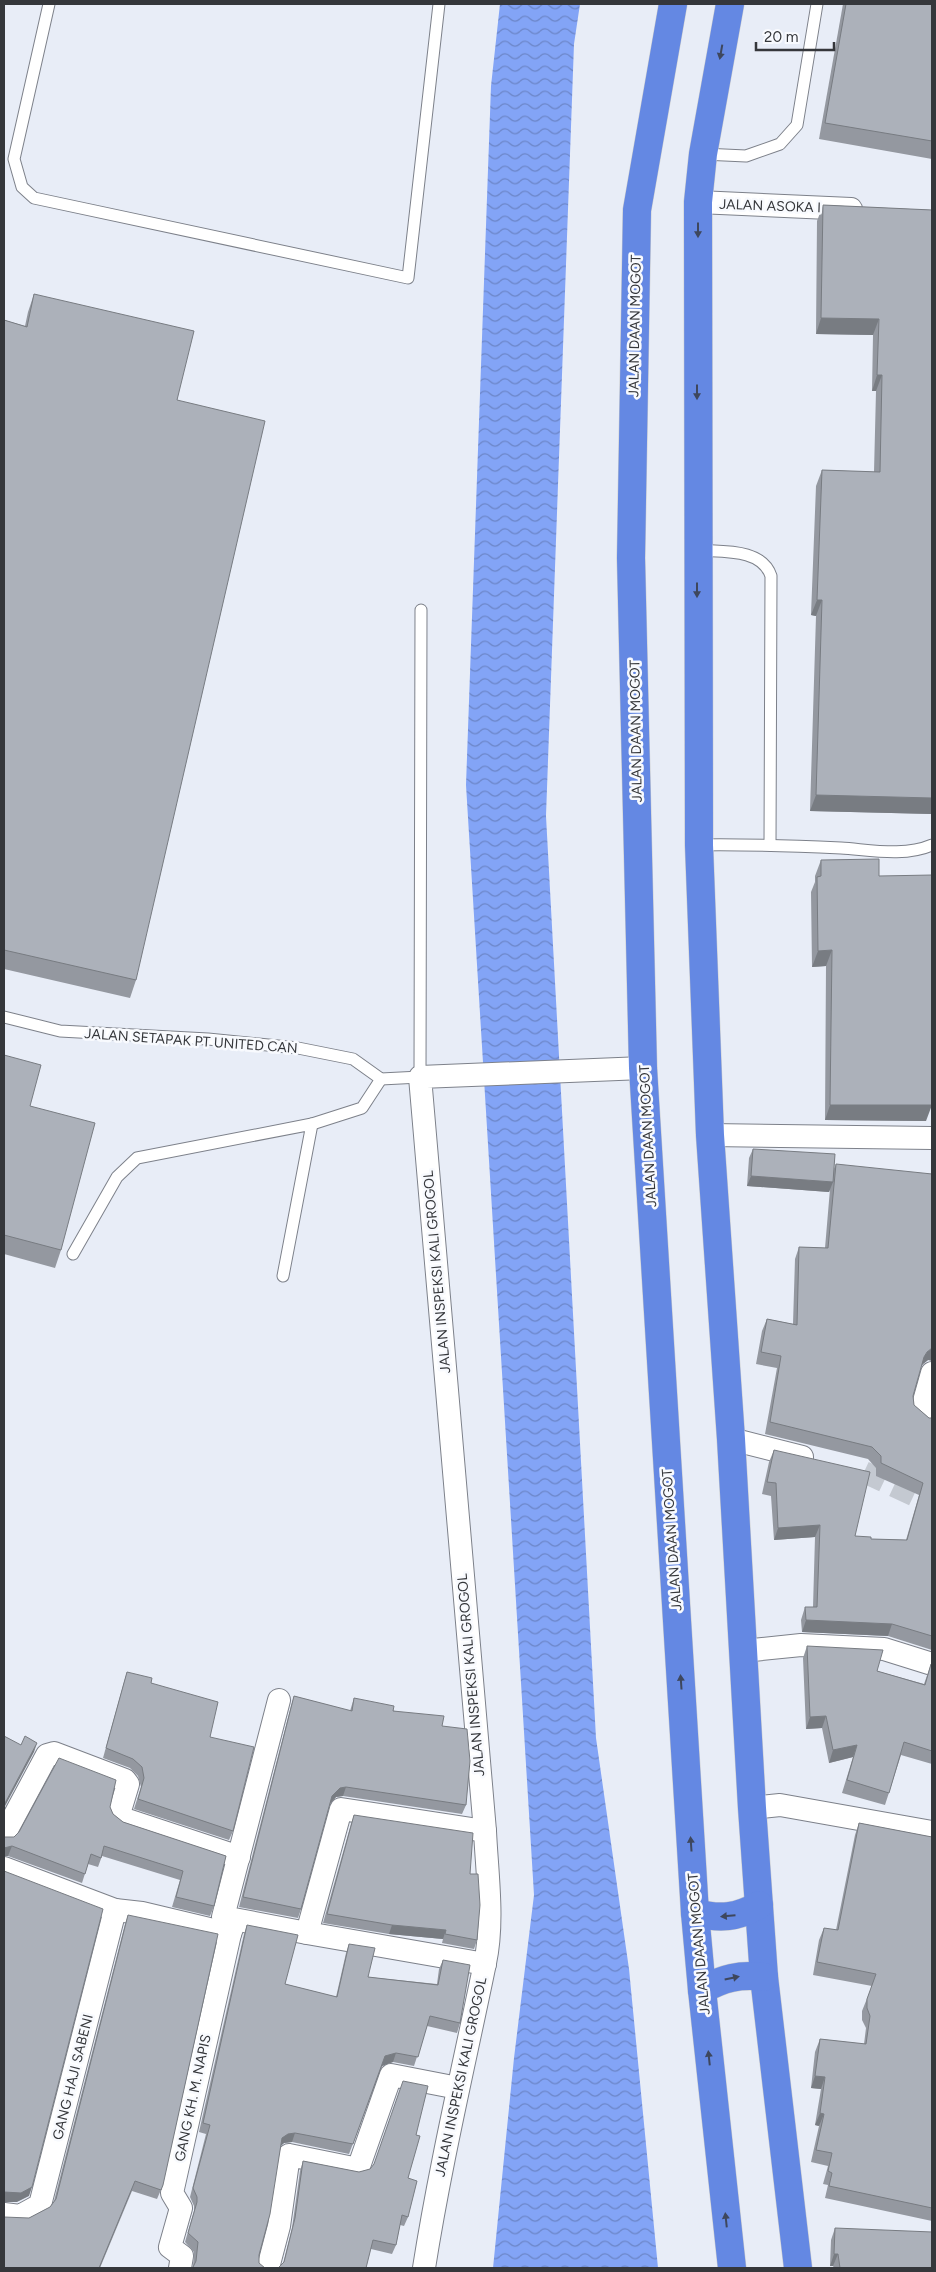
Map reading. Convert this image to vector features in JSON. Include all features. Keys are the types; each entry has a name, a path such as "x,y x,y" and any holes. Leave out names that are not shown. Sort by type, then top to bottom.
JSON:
{"highway":[{"name":"JALAN DAAN MOGOT","path":"673,4 636,210 631,558 634,1068 702,1990 732,2268"},
{"path":"730,4 703,154 698,202 697,550 699,845 710,1135 731,1439 752,1808 764,1978 798,2268"},
{"path":"696,1912 728,1917 738,1916 759,1905"},
{"path":"702,1990 730,1977 749,1975 764,1978"}],"street":[{"name":"JALAN ASOKA I","path":"698,202 875,210"},
{"path":"425,1077 634,1068"},
{"name":"JALAN INSPEKSI KALI GROGOL","path":"424,2268 433,2210 485,1964 489,1921 485,1831 425,1077"},
{"path":"710,1135 932,1138"},
{"path":"932,1378 921,1412 932,1418"},
{"path":"731,1439 823,1462"},
{"path":"743,1651 801,1645 884,1649 932,1664"},
{"path":"232,1927 223,1916 279,1700"},
{"path":"4,1835 47,1755 54,1753 126,1780 128,1784 119,1814 124,1819 239,1857"},
{"path":"752,1808 780,1805 932,1832"},
{"path":"307,1934 341,1809 485,1831"},
{"path":"4,1868 115,1910 232,1927 307,1934 485,1964"},
{"name":"GANG HAJI SABENI","path":"4,2214 20,2216 40,2205 115,1910"},
{"name":"GANG KH. M. NAPIS","path":"180,2268 182,2256 170,2247 181,2208 172,2193 232,1927"},
{"path":"268,2268 279,2226 289,2155 358,2169 391,2075 458,2088"}],"lane":[{"path":"50,4 14,159 22,187 34,198 408,278 440,4"},
{"path":"703,154 746,156 780,144 797,125 817,4"},
{"path":"697,550 744,554 760,560 769,568 772,576 770,845"},
{"path":"73,1254 117,1177 137,1158 312,1124 362,1108 381,1079 425,1077 421,610"},
{"path":"699,845 770,845 865,849 889,852 920,850 932,845"},
{"name":"JALAN SETAPAK PT UNITED CAN","path":"4,1017 60,1031 208,1039 298,1048 353,1059 381,1079"},
{"path":"282,1276 312,1124"}],"water":[{"path":"500,4 580,4 574,44 546,816 596,1738 629,1969 658,2268 493,2268 514,2058 534,1895 466,785 491,86"}],"building":[{"path":"846,4 932,4 932,141 825,123"},
{"path":"823,205 932,210 932,798 816,795 822,600 817,600 822,470 880,472 882,375 877,375 879,319 821,318"},
{"path":"34,294 194,331 177,400 265,421 136,980 4,950 4,320 27,327"},
{"path":"879,859 879,876 932,875 932,1105 830,1105 832,950 818,951 817,877 821,876 821,860"},
{"path":"4,1055 41,1065 30,1106 95,1123 61,1250 4,1235"},
{"path":"753,1149 835,1154 833,1182 751,1176"},
{"path":"836,1164 932,1174 932,1348 924,1357 913,1396 914,1405 929,1418 932,1418 932,1636 892,1624 806,1620 805,1607 817,1607 820,1525 778,1528 776,1483 767,1482 774,1450 870,1472 855,1536 871,1537 871,1539 907,1540 923,1483 881,1463 881,1456 872,1447 770,1422 781,1356 761,1352 767,1319 797,1325 799,1247 828,1248"},
{"path":"807,1646 883,1650 877,1671 925,1685 932,1664 932,1751 904,1742 889,1793 847,1780 857,1745 833,1750 826,1716 810,1717"},
{"path":"127,1672 152,1678 151,1683 218,1702 210,1737 254,1747 233,1831 138,1799 144,1778 142,1767 133,1759 106,1748"},
{"path":"294,1696 352,1711 354,1698 394,1706 393,1711 444,1716 442,1726 467,1729 470,1761 466,1805 346,1787 340,1788 332,1796 301,1909 243,1897"},
{"path":"4,1736 21,1745 25,1736 37,1743 4,1805"},
{"path":"59,1758 116,1780 110,1807 113,1814 123,1822 226,1856 214,1906 176,1897 183,1871 104,1846 101,1858 91,1854 85,1874 12,1846 4,1848 4,1837 14,1837 19,1832"},
{"path":"354,1815 473,1833 470,1874 478,1874 480,1905 477,1940 445,1934 446,1930 392,1925 327,1914"},
{"path":"859,1823 932,1837 932,2208 829,2186 832,2173 828,2171 832,2153 816,2150 824,2114 820,2113 825,2077 815,2076 820,2039 866,2044 870,2016 867,2008 867,1999 876,1974 817,1962 824,1928 838,1930"},
{"path":"4,1871 103,1909 32,2187 21,2193 4,2192"},
{"path":"128,1915 218,1934 163,2185 161,2190 135,2181 99,2268 4,2268 4,2217 29,2218 50,2207 56,2199"},
{"path":"247,1925 298,1935 285,1984 337,1997 349,1944 375,1948 368,1977 438,1985 443,1960 470,1965 460,2023 430,2016 418,2057 396,2053 385,2056 353,2144 295,2133 288,2134 282,2138 270,2214 259,2255 259,2263 265,2268 191,2268 196,2261 198,2242 188,2233 197,2202 193,2188 210,2125 203,2123"},
{"path":"403,2081 428,2086 416,2135 420,2136 408,2178 417,2181 408,2217 402,2215 396,2245 373,2240 366,2268 278,2268 284,2262 295,2218 303,2161 359,2172 370,2169 374,2164"},
{"path":"835,2228 932,2232 932,2268 840,2268 838,2254 834,2254"}],"tunnel":[{"path":"864,1472 932,1504"}]}
